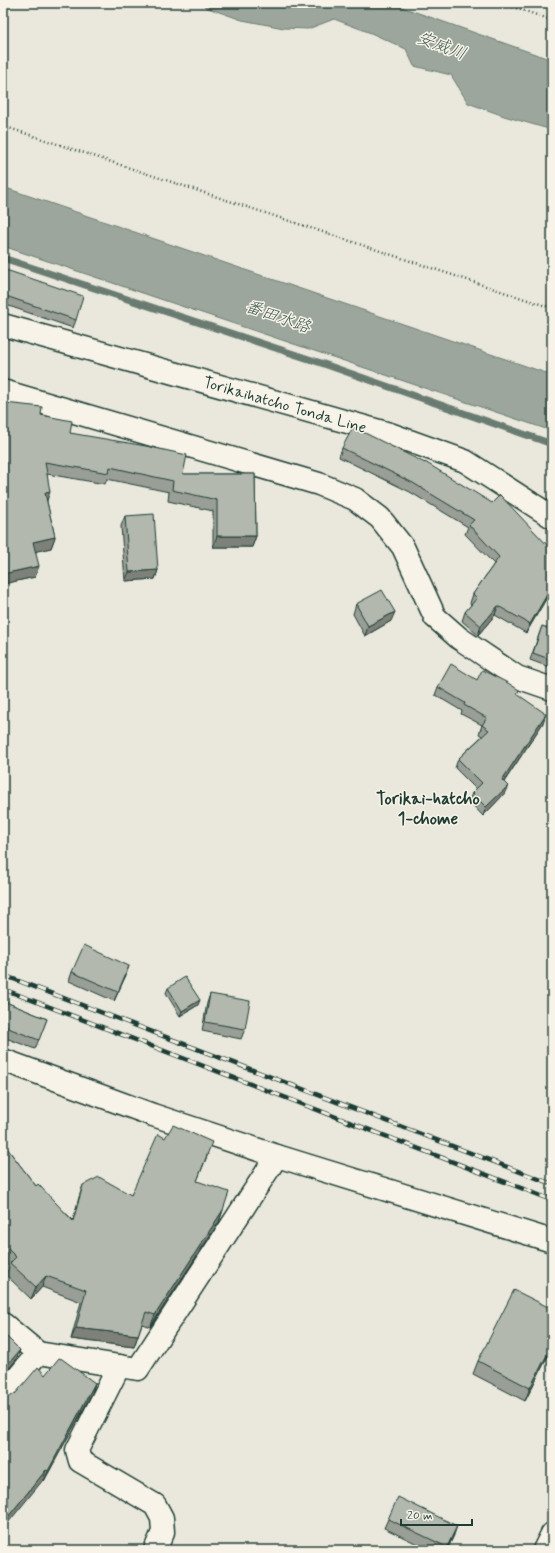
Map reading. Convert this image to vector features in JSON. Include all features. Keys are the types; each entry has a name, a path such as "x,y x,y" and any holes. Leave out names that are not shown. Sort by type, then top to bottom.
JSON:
{"street":[{"name":"Torikaihatcho Tonda Line","path":"3,325 390,434 465,461 552,517"},
{"path":"3,391 319,484 355,499 380,518 403,547 419,585 435,617 459,638 517,677 552,689"},
{"path":"3,1060 152,1115 550,1246"},
{"path":"3,1324 38,1353 138,1369 277,1156"},
{"path":"3,1395 38,1353"},
{"path":"119,1366 77,1450 80,1461 155,1505 162,1518 163,1532 155,1550"},
{"path":"544,1550 552,1534"}],"path":[{"path":"501,3 552,20"},
{"path":"3,126 552,308"}],"water":[{"name":"安威川","path":"204,3 390,3 552,60 552,130 504,116 468,103 451,75 414,66 406,49 371,33 334,19 308,29 284,28 242,20 205,7"},
{"name":"番田水路","path":"3,187 552,375 552,431 3,246"}],"building":[{"path":"3,269 83,296 76,320 3,295"},
{"path":"5,403 42,407 41,415 72,421 70,433 146,446 187,455 183,474 255,474 256,536 217,536 217,500 172,490 173,481 110,467 109,473 45,462 50,492 45,493 55,537 33,542 39,566 3,574 3,412"},
{"path":"353,427 425,462 492,503 500,495 549,547 552,543 552,586 530,624 498,606 481,626 465,612 477,598 473,594 499,557 469,525 474,520 413,483 342,448"},
{"path":"154,514 158,570 129,572 125,516"},
{"path":"382,590 395,612 368,626 356,604"},
{"path":"542,626 552,630 552,660 533,653"},
{"path":"451,664 477,680 482,670 508,683 519,690 517,694 546,714 502,780 508,786 486,807 472,793 482,783 458,759 489,730 482,725 487,718 464,705 465,703 438,687"},
{"path":"84,945 129,966 118,992 72,972"},
{"path":"185,977 200,1000 182,1011 168,988"},
{"path":"210,994 250,1001 245,1029 205,1022"},
{"path":"3,1001 47,1019 39,1040 3,1026"},
{"path":"173,1125 212,1142 197,1181 229,1192 223,1210 155,1315 146,1312 138,1335 76,1328 86,1290 46,1276 36,1287 10,1263 16,1257 3,1244 3,1143 36,1186 38,1184 73,1221 83,1185 99,1177 131,1195 158,1134 165,1138"},
{"path":"514,1290 552,1309 552,1345 530,1388 478,1361"},
{"path":"5,1335 20,1350 3,1370 3,1337"},
{"path":"59,1358 95,1383 48,1471 46,1470 3,1523 3,1396 11,1396 16,1393 38,1367 45,1375"},
{"path":"398,1497 457,1526 447,1547 388,1519"}],"waterway":[{"path":"3,258 321,363 552,444"}],"railway":[{"path":"3,975 552,1184"},
{"path":"3,989 552,1200"}],"district":[{"name":"Torikai-hatcho 1-chome","path":"428,808"}]}
